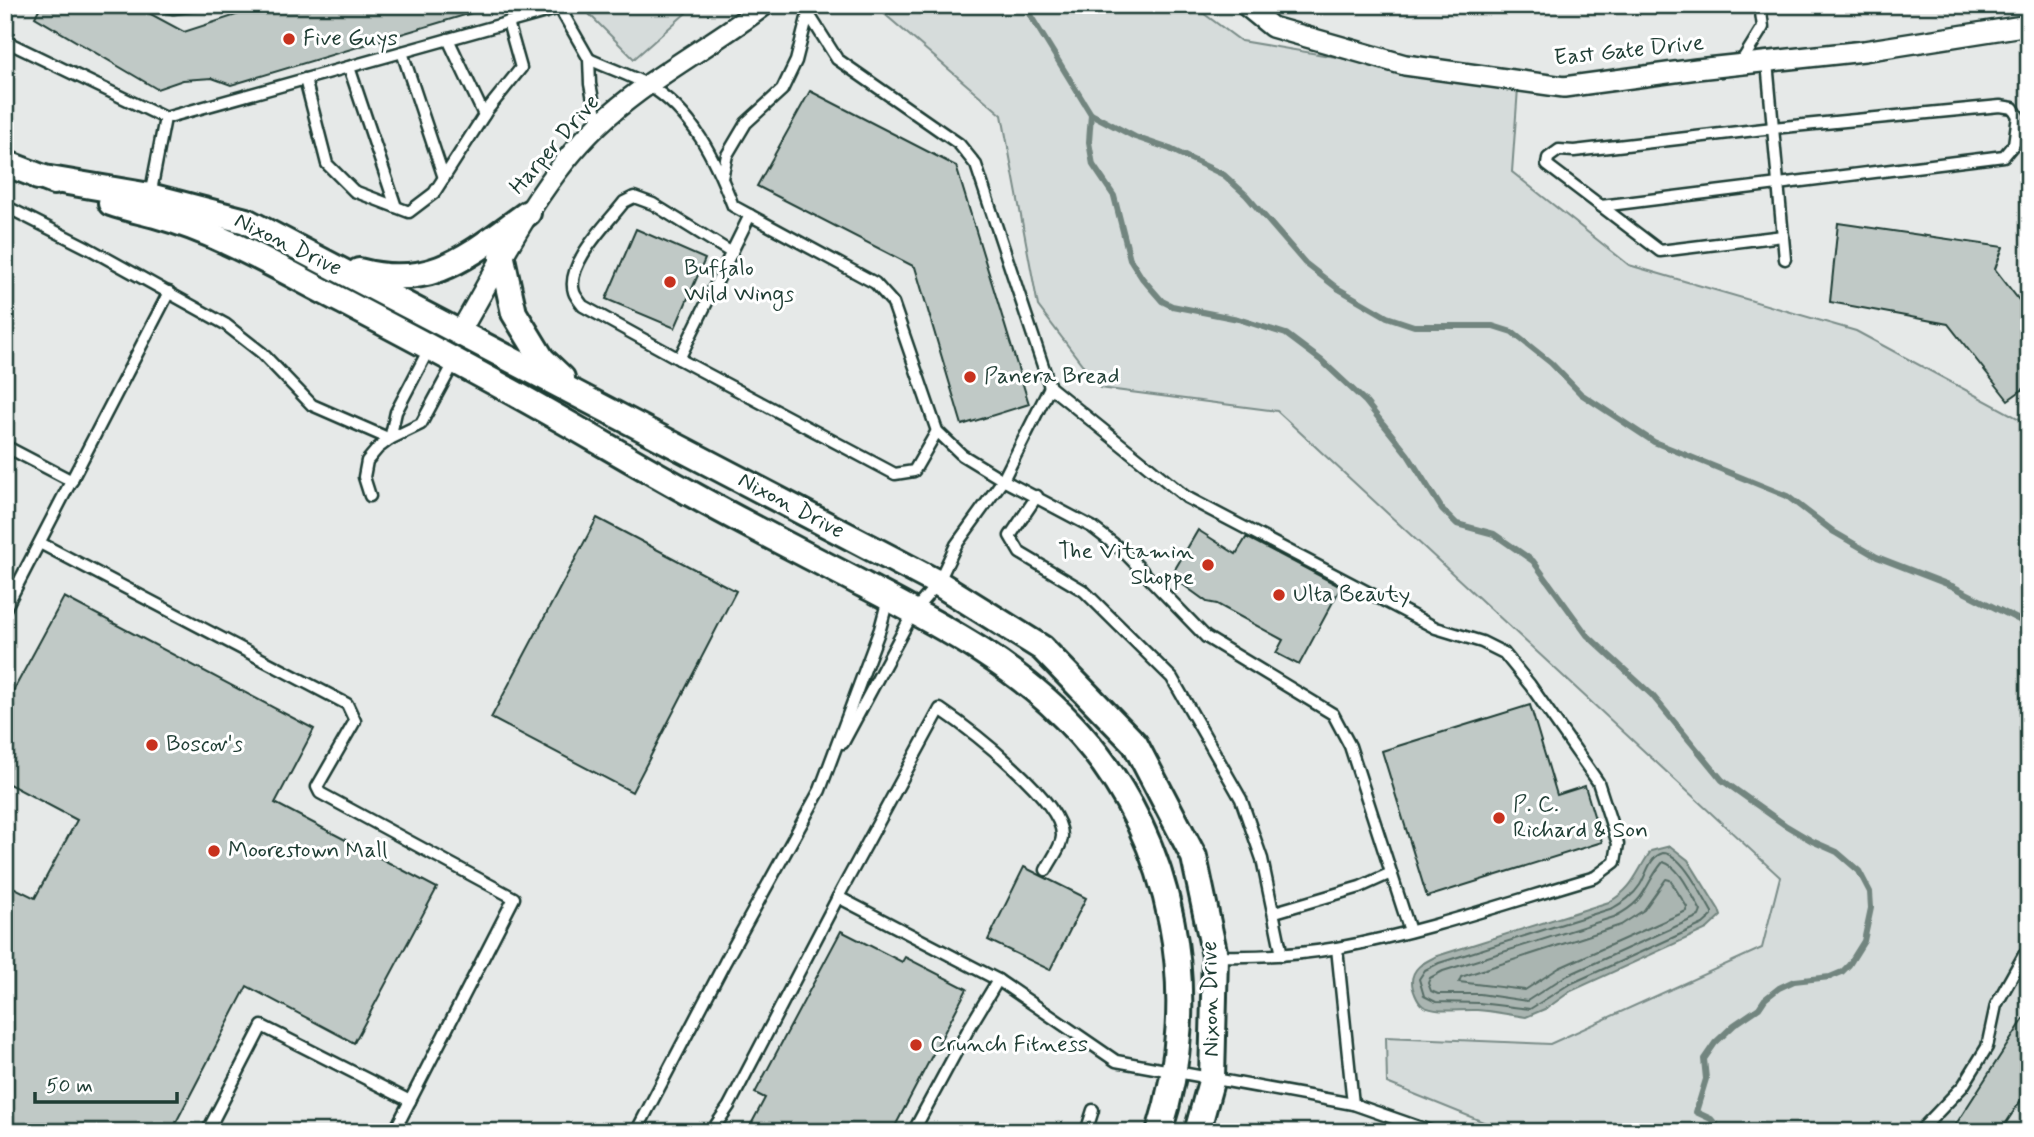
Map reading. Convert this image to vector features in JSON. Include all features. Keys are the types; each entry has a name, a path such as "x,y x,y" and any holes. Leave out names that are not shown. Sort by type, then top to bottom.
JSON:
{"street":[{"name":"Harper Drive","path":"455,360 460,332 528,213 557,173 598,126 648,85 765,5"},
{"name":"East Gate Drive","path":"1245,5 1272,27 1405,65 1564,87 1903,45 2029,25"},
{"name":"Nixon Drive","path":"5,163 119,206 204,232 268,262 455,360 697,497 914,611 983,651 1018,676 1051,704 1081,735 1107,769 1148,843 1161,880 1172,919 1179,960 1180,1002 1173,1070 1159,1132"},
{"name":"Nixon Drive","path":"38,177 150,196 246,220 938,583 1042,648 1135,744 1194,857 1214,956 1212,1078 1197,1132"},
{"path":"327,263 372,275 409,278 439,271 470,255 528,213"},
{"path":"502,258 514,313 527,338 542,359 580,396"},
{"path":"430,347 460,332"}],"lane":[{"path":"160,5 173,8 196,5"},
{"path":"1740,65 1763,27 1760,5"},
{"path":"5,41 165,118 559,6 589,59 590,84 598,126"},
{"path":"722,178 727,155 746,123 782,90 796,61 806,9"},
{"path":"806,9 837,59 959,144 976,165 1050,387 1186,497 1436,628 1482,642 1504,653 1530,685 1598,782 1618,844 1615,862 1595,877 1410,931 1337,948 1282,955 1214,956"},
{"path":"304,79 327,164 354,191 409,212 434,194 484,115 521,68 508,22"},
{"path":"448,39 484,115"},
{"path":"402,52 444,178"},
{"path":"589,59 648,85 676,106 696,131 722,178 733,206 875,283 893,303 937,431 962,455 1092,527 1123,551 1206,637 1333,714 1350,746 1410,931"},
{"path":"1767,62 1785,258"},
{"path":"349,67 396,207"},
{"path":"1601,206 2004,156 2014,144 2018,116 2013,108 2000,106 1559,150 1548,158 1547,165 1660,251 1783,236"},
{"path":"150,196 165,118"},
{"path":"732,253 653,204 634,197 624,202 577,263 573,279 574,292 583,306 895,474 914,471 937,431"},
{"path":"5,206 169,292 234,331 262,353 312,405 390,439"},
{"path":"679,359 750,215"},
{"path":"5,609 169,292"},
{"path":"370,496 364,477 367,461 390,439 396,412 430,347"},
{"name":"Harper Drive","path":"390,439 421,424 455,360"},
{"path":"636,1132 914,611 938,583 956,545 1003,480 1050,387"},
{"path":"5,446 72,481"},
{"path":"1037,496 1010,536 1020,553 1084,591 1172,678 1241,799 1262,859 1282,955"},
{"path":"40,543 347,704 355,721 317,787 323,796 514,898 394,1132"},
{"path":"827,771 880,629 888,597"},
{"path":"711,1132 729,1107 940,709 999,753 1048,804 1061,830 1062,838 1046,870"},
{"path":"1275,912 1360,887 1391,873"},
{"path":"838,897 998,980 1116,1061 1353,1104 1433,1132"},
{"path":"1337,948 1353,1104"},
{"path":"1919,1132 1963,1086 1987,1047 1996,1005 2024,955 2029,952"},
{"path":"913,1132 998,980"},
{"path":"207,1132 262,1026 410,1101"},
{"path":"1086,1132 1094,1110"}],"shaded area":[{"path":"5,5 2029,5 2029,1132 5,1132"},
{"path":"580,5 695,5 634,59"},
{"path":"874,5 1192,5 1241,41 1518,88 1512,172 1629,265 1856,331 2029,424 2029,1132 1508,1132 1387,1083 1386,1037 1550,1044 1762,948 1780,877 1277,411 1100,388 1038,306 1002,115"}],"water":[{"path":"1670,846 1688,860 1719,910 1721,916 1707,929 1571,991 1547,1008 1526,1017 1477,1010 1435,1010 1423,1006 1415,995 1412,982 1414,972 1424,963 1437,956 1609,902 1629,885 1651,851"}],"building":[{"path":"41,5 134,5 184,32 267,5 485,5 485,9 231,85 212,78 183,80 157,89 35,17"},
{"path":"810,91 956,166 1029,404 962,425 915,267 757,186"},
{"path":"1838,223 2003,247 1995,269 2029,313 2029,385 2008,400 1948,324 1830,302"},
{"path":"636,229 705,259 675,328 606,299"},
{"path":"597,518 736,591 632,792 491,718"},
{"name":"Ulta Beauty","path":"1198,530 1236,554 1248,538 1341,587 1299,665 1276,653 1283,640 1217,604 1207,602 1171,576"},
{"name":"Moorestown Mall","path":"64,597 314,729 275,803 437,888 354,1043 247,986 171,1132 5,1132 5,883 35,898 77,820 5,782 5,706"},
{"name":"P. C. Richard & Son","path":"1530,705 1557,795 1585,786 1602,842 1427,897 1382,751"},
{"path":"1024,867 1086,898 1050,970 988,940"},
{"path":"841,931 902,962 905,957 967,989 892,1132 747,1132 765,1098 755,1093"},
{"path":"2029,1011 2029,1088 2000,1132 1951,1132"}],"waterway":[{"path":"1024,5 1091,114 1135,137 1170,149 1224,175 1246,195 1305,263 1337,288 1387,317 1414,326 1493,326 1512,332 1551,363 1581,394 1654,442 1787,496 1834,532 1877,557 1952,586 2029,625"},
{"path":"1091,114 1089,142 1093,165 1114,196 1130,259 1162,301 1172,306 1238,319 1286,334 1322,361 1365,401 1408,455 1442,509 1457,524 1494,534 1533,561 1587,635 1652,695 1722,780 1785,825 1837,852 1859,871 1870,892 1871,908 1864,941 1849,965 1842,972 1830,977 1794,981 1779,988 1765,999 1759,1008 1734,1025 1715,1043 1704,1059 1706,1079 1696,1112 1711,1119 1722,1132"}],"place":[{"name":"Five Guys","path":"289,39"},
{"name":"Buffalo Wild Wings","path":"670,282"},
{"name":"Panera Bread","path":"970,377"},
{"name":"The Vitamin Shoppe","path":"1208,565"},
{"name":"Ulta Beauty","path":"1279,595"},
{"name":"Boscov's","path":"152,745"},
{"name":"P. C. Richard & Son","path":"1499,818"},
{"name":"Moorestown Mall","path":"214,851"},
{"name":"Crunch Fitness","path":"916,1045"}]}
